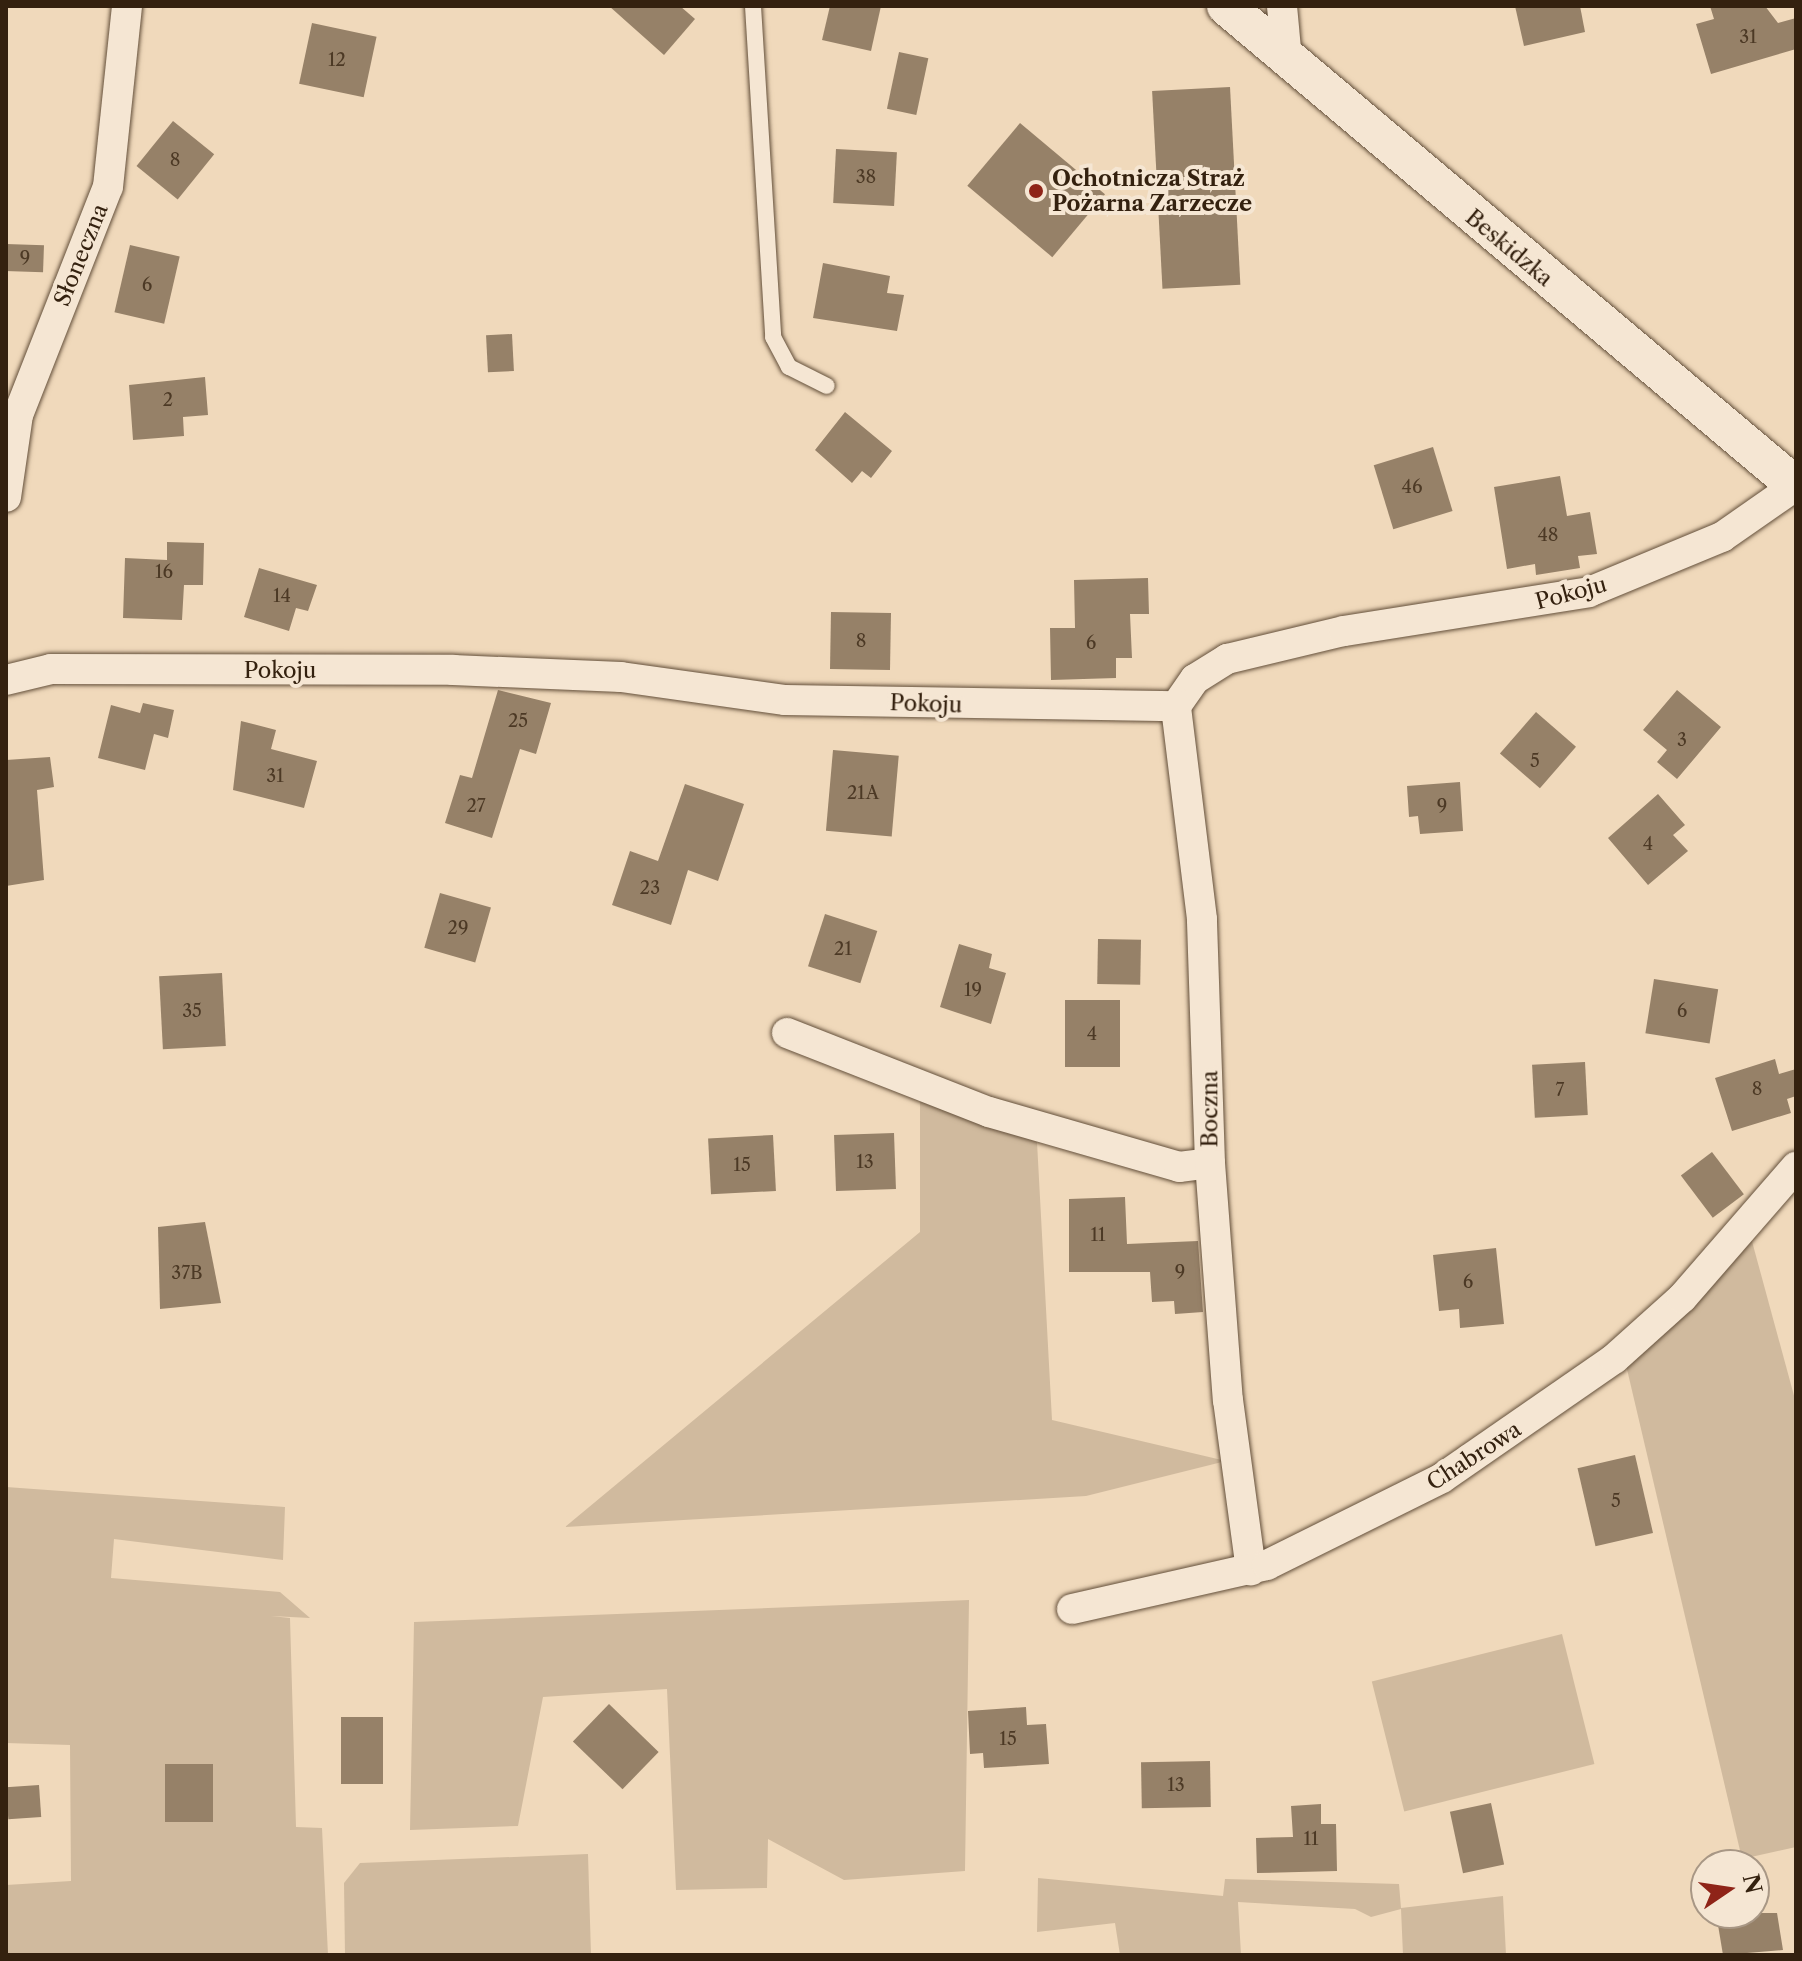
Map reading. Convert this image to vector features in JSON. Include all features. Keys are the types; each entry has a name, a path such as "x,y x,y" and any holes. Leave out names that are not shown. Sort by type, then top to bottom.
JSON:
{"street":[{"name":"Słoneczna","path":"6,497 18,415 108,187 127,6"},
{"name":"Beskidzka","path":"1226,6 1796,486"},
{"path":"1282,6 1287,60"},
{"path":"1796,486 1796,496"},
{"name":"Pokoju","path":"6,680 51,669 453,670 621,677 785,700 1176,706 1195,679 1227,659 1344,631 1589,592 1722,537 1796,486"},
{"name":"Boczna","path":"787,1033 989,1112 1179,1167 1210,1163 1202,919 1176,706"},
{"path":"1210,1163 1228,1400 1251,1570"},
{"name":"Chabrowa","path":"1072,1609 1251,1570 1442,1478 1567,1394 1682,1298 1796,1167"}],"lane":[{"path":"753,6 773,337 789,367 827,386"}],"shaded area":[{"path":"920,1099 1037,1142 1052,1420 1226,1461 1086,1496 565,1527 920,1232"},
{"path":"1750,1234 1796,1403 1796,1847 1770,1853 1770,1849 1740,1849 1626,1365"},
{"path":"6,1487 285,1507 283,1560 114,1539 111,1578 280,1592 310,1618 271,1616 290,1618 296,1827 322,1828 328,1955 6,1955 6,1885 71,1881 70,1745 6,1743"},
{"path":"969,1600 965,1871 844,1880 768,1839 767,1888 676,1890 667,1689 543,1697 518,1826 410,1830 414,1622"},
{"path":"1562,1634 1594,1764 1404,1811 1372,1681"},
{"path":"588,1854 591,1955 345,1955 344,1883 360,1863"},
{"path":"1038,1878 1223,1896 1225,1879 1399,1884 1401,1908 1503,1896 1506,1955 1403,1955 1401,1909 1371,1917 1355,1909 1238,1902 1241,1955 1120,1955 1115,1923 1037,1932"}],"building":[{"path":"609,6 680,6 695,19 664,55"},
{"path":"830,6 881,6 871,51 822,40"},
{"path":"1515,6 1580,6 1585,32 1524,46"},
{"path":"1710,6 1765,6 1778,23 1796,18 1796,49 1711,74 1696,24 1714,19"},
{"path":"312,23 377,37 364,97 299,84"},
{"path":"899,52 928,58 916,115 887,109"},
{"path":"1230,87 1240,285 1162,289 1152,91"},
{"path":"173,121 214,154 178,199 136,166"},
{"name":"Ochotnicza Straż Pożarna Zarzecze","path":"1020,123 1105,194 1052,257 967,186"},
{"path":"836,149 897,152 894,206 833,203"},
{"path":"6,244 44,245 43,272 6,271"},
{"path":"130,245 180,256 164,324 114,312"},
{"path":"823,263 890,276 887,293 904,295 897,331 813,318"},
{"path":"512,334 514,371 488,372 486,335"},
{"path":"205,377 208,415 183,417 184,436 133,440 129,385"},
{"path":"845,412 892,451 871,478 862,471 852,483 815,450"},
{"path":"1433,447 1453,511 1393,529 1374,465"},
{"path":"1560,476 1567,516 1590,512 1597,554 1578,556 1580,568 1536,575 1535,564 1507,569 1494,487"},
{"path":"167,542 204,543 203,585 184,585 182,620 123,618 125,558 167,560"},
{"path":"259,568 317,585 308,611 296,608 289,631 244,617"},
{"path":"1148,578 1149,614 1130,614 1132,658 1116,658 1116,678 1051,680 1050,628 1075,628 1074,580"},
{"path":"831,612 891,613 890,670 830,669"},
{"path":"498,690 551,703 536,754 520,749 492,838 445,823 460,775 472,778"},
{"path":"1677,690 1721,727 1677,779 1657,762 1667,750 1643,730"},
{"path":"143,703 174,710 168,738 154,734 145,770 98,758 111,705 140,713"},
{"path":"1536,712 1576,747 1540,788 1500,754"},
{"path":"241,721 276,730 271,749 317,761 304,808 233,790"},
{"path":"833,750 899,756 892,836 826,831"},
{"path":"50,757 54,787 37,790 44,880 6,886 6,760"},
{"path":"1460,782 1463,831 1420,834 1418,816 1409,817 1407,786"},
{"path":"685,784 744,804 718,881 688,870 671,925 612,905 630,851 658,861"},
{"path":"1658,794 1685,825 1673,835 1688,851 1648,885 1608,838"},
{"path":"440,893 491,908 475,962 424,948"},
{"path":"825,914 877,931 860,983 808,966"},
{"path":"1098,939 1141,940 1140,985 1097,984"},
{"path":"959,944 992,954 989,968 1006,973 991,1024 940,1007"},
{"path":"222,973 226,1046 163,1049 159,976"},
{"path":"1654,979 1718,989 1710,1043 1645,1033"},
{"path":"1065,1000 1120,1000 1120,1067 1065,1067"},
{"path":"1775,1059 1779,1074 1796,1069 1796,1096 1787,1099 1791,1113 1732,1131 1715,1078"},
{"path":"1585,1062 1588,1115 1535,1118 1532,1065"},
{"path":"894,1133 896,1189 836,1191 834,1135"},
{"path":"773,1135 776,1191 711,1194 708,1138"},
{"path":"1712,1152 1744,1194 1713,1218 1681,1175"},
{"path":"1125,1197 1127,1244 1198,1241 1203,1312 1175,1314 1174,1301 1152,1302 1150,1272 1069,1272 1069,1199"},
{"path":"205,1222 221,1303 160,1309 158,1227"},
{"path":"1496,1248 1504,1324 1460,1328 1459,1309 1439,1311 1433,1255"},
{"path":"1635,1455 1653,1533 1596,1546 1578,1468"},
{"path":"609,1704 659,1752 623,1789 573,1741"},
{"path":"1026,1707 1027,1725 1046,1724 1049,1764 984,1768 983,1753 970,1754 968,1711"},
{"path":"341,1717 383,1717 383,1784 341,1784"},
{"path":"1210,1761 1211,1807 1142,1808 1141,1762"},
{"path":"165,1764 213,1764 213,1822 165,1822"},
{"path":"39,1785 41,1817 8,1819 6,1787"},
{"path":"1491,1803 1504,1865 1463,1873 1450,1812"},
{"path":"1321,1804 1321,1824 1336,1824 1337,1871 1257,1873 1256,1838 1293,1837 1291,1806"},
{"path":"1770,1913 1777,1913 1783,1950 1723,1955 1719,1929 1770,1929"}],"place":[{"name":"Ochotnicza Straż Pożarna Zarzecze","path":"1036,191"}]}
